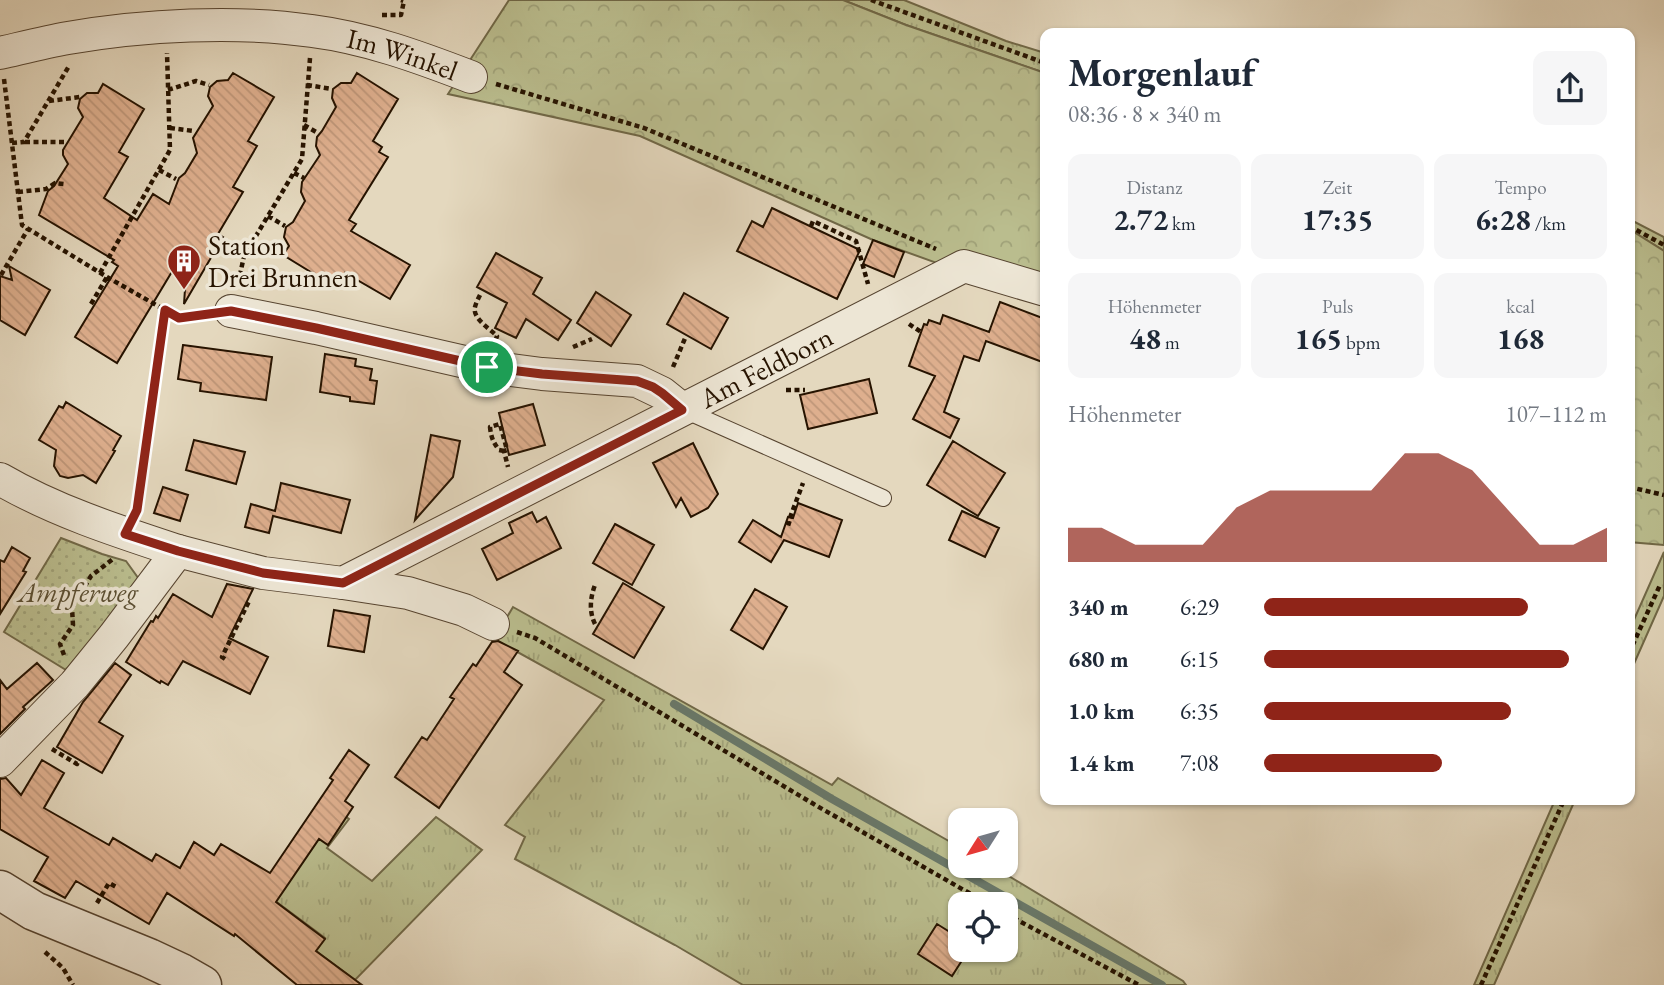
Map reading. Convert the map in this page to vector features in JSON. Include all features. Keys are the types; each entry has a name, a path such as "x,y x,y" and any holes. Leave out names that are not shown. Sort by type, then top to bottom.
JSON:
{"street":[{"name":"Im Winkel","path":"0,53 67,38 125,30 219,26 313,31 359,40 406,53 471,77"},
{"path":"964,266 1040,288"},
{"name":"Am Feldborn","path":"343,583 964,266"},
{"path":"231,311 487,367 637,381 653,387 682,410"},
{"path":"0,480 69,512 178,551 263,573 408,593 464,610 493,624"},
{"path":"0,761 75,684 178,551"},
{"path":"0,890 34,911 149,958 202,985"}],"lane":[{"path":"682,410 883,498"}],"path":[{"path":"871,0 1040,61"},
{"path":"24,142 71,62 67,38"},
{"path":"100,273 170,150 167,58"},
{"path":"247,251 302,159 308,74"},
{"path":"471,77 643,128 930,246 964,266"},
{"path":"168,90 196,81 209,85"},
{"path":"307,85 332,89"},
{"path":"5,90 22,225 179,318 231,311"},
{"path":"48,101 80,97"},
{"path":"304,125 318,133"},
{"path":"170,128 194,131"},
{"path":"12,143 64,142"},
{"path":"159,170 176,179"},
{"path":"294,173 304,178"},
{"path":"18,192 46,189 55,183 64,184"},
{"path":"268,216 285,226"},
{"path":"811,226 813,221 856,242 875,311"},
{"path":"1,275 28,229"},
{"path":"1635,229 1664,245"},
{"path":"91,304 107,277"},
{"path":"480,295 474,308 475,313 497,336 487,367"},
{"path":"63,654 60,644 73,625 72,608 90,576 114,558 137,510 165,310"},
{"path":"673,367 686,335"},
{"path":"500,424 503,434 507,450 504,451 499,450 491,439 490,427 500,424"},
{"path":"791,524 788,523 809,466"},
{"path":"1635,488 1664,495"},
{"path":"225,659 222,657 263,573"},
{"path":"595,585 590,603 595,624"},
{"path":"1635,640 1660,585"},
{"path":"493,624 535,638 967,892"},
{"path":"1481,985 1562,805"},
{"path":"1018,920 1139,985"}],"green space":[{"path":"509,0 843,0 1040,71 1040,300 873,240 640,136 448,94"},
{"path":"843,0 904,0 1006,41 1040,51 1040,71"},
{"path":"1635,222 1664,237 1664,251 1635,233"},
{"path":"1635,233 1664,251 1664,545 1635,543"},
{"name":"Ampferweg","path":"61,538 126,561 141,582 66,670 4,632"},
{"path":"1664,552 1664,596 1635,661 1635,617"},
{"path":"513,607 832,785 838,778 948,841 948,878 1012,878 1186,985 743,985 675,945 515,859 525,837 505,825 604,700 494,639"},
{"path":"1553,805 1573,805 1494,985 1474,985"},
{"path":"338,811 349,819 327,848 372,881 436,817 482,850 355,980 316,951 325,938 274,900"}],"building":[{"path":"233,73 274,97 248,141 257,146 233,187 243,192 218,234 223,237 184,304 188,245 117,363 75,337 118,266 112,262 114,260 39,215 48,191 68,164 63,150 83,117 78,108 80,99 87,93 98,93 103,84 144,109 119,152 128,157 104,198 137,220 153,194 169,204 179,178 197,153 193,138 213,106 208,96 210,87 217,81 228,80"},
{"path":"357,73 398,99 373,141 382,147 379,152 388,157 349,220 356,224 351,231 410,265 390,299 345,273 337,288 283,255 289,246 284,237 286,227 293,222 305,201 301,192 302,182 320,155 316,146 317,137 336,107 332,98 333,89 341,83 351,83"},
{"path":"772,208 860,250 837,299 737,251 752,221 763,227"},
{"path":"873,240 904,252 894,277 863,264"},
{"path":"496,253 542,278 533,294 571,320 558,340 526,319 516,338 495,328 507,303 477,287"},
{"path":"9,266 50,290 25,335 0,320 0,276 12,280"},
{"path":"596,292 631,315 611,346 577,323"},
{"path":"684,293 728,318 711,349 667,324"},
{"path":"1000,302 1040,317 1040,361 986,341 979,361 964,356 944,412 959,419 950,438 913,419 935,376 909,366 924,324 927,325 929,320 940,324 943,315 989,332"},
{"path":"183,345 272,357 266,400 200,391 201,383 178,379"},
{"path":"325,354 356,359 355,366 372,369 370,380 377,381 374,404 350,401 350,397 320,392"},
{"path":"869,379 877,413 808,429 800,395"},
{"path":"66,402 121,436 96,483 83,475 68,478 60,476 54,466 56,450 39,440 59,406 63,408"},
{"path":"533,404 545,445 509,455 499,413"},
{"path":"431,435 460,441 453,477 415,520"},
{"path":"194,440 245,452 236,484 186,470"},
{"path":"953,441 1005,473 978,516 927,485"},
{"path":"693,443 718,494 708,508 691,517 681,498 676,507 653,463"},
{"path":"281,483 350,500 341,533 273,516 269,533 245,527 251,504 275,511"},
{"path":"163,487 188,495 180,521 154,513"},
{"path":"798,503 842,520 829,557 784,540 771,562 739,542 753,520 781,537 788,517 793,518"},
{"path":"962,511 999,528 985,557 949,540"},
{"path":"532,512 537,522 546,517 561,548 497,580 482,549 513,533 509,523"},
{"path":"615,524 654,545 632,585 593,563"},
{"path":"12,547 30,558 23,571 26,572 0,614 0,560 4,562"},
{"path":"623,583 664,607 634,658 593,634"},
{"path":"227,584 253,589 229,638 268,657 250,694 183,661 168,685 126,662 151,621 153,622 156,616 158,618 173,594 212,617"},
{"path":"755,589 787,607 763,649 731,630"},
{"path":"334,610 370,616 364,652 328,646"},
{"path":"498,641 518,651 504,672 522,685 439,808 395,777 422,737 427,740 454,699 450,697 473,664 476,666 492,642"},
{"path":"37,663 53,680 23,707 25,709 0,734 0,680 7,689"},
{"path":"115,663 131,675 99,722 123,736 102,773 57,747 83,702"},
{"path":"349,750 369,765 345,801 353,807 328,845 319,839 276,902 325,939 316,951 362,985 297,985 235,934 234,936 167,893 149,924 76,881 65,898 34,881 48,857 0,829 0,779 6,778 21,795 42,760 64,773 44,808 109,845 113,838 152,861 156,854 180,868 194,842 214,855 221,844 270,873 333,780 330,778"},
{"path":"937,924 948,931 948,962 961,962 952,976 918,954"}],"waterway":[{"path":"674,704 832,799 1162,985"}],"place":[{"name":"Station Drei Brunnen","path":"184,291"}],"route":[{"path":"165,310 179,318 231,311 487,367 637,381 653,387 682,410 343,583 263,573 125,534 137,510 165,310"}]}
